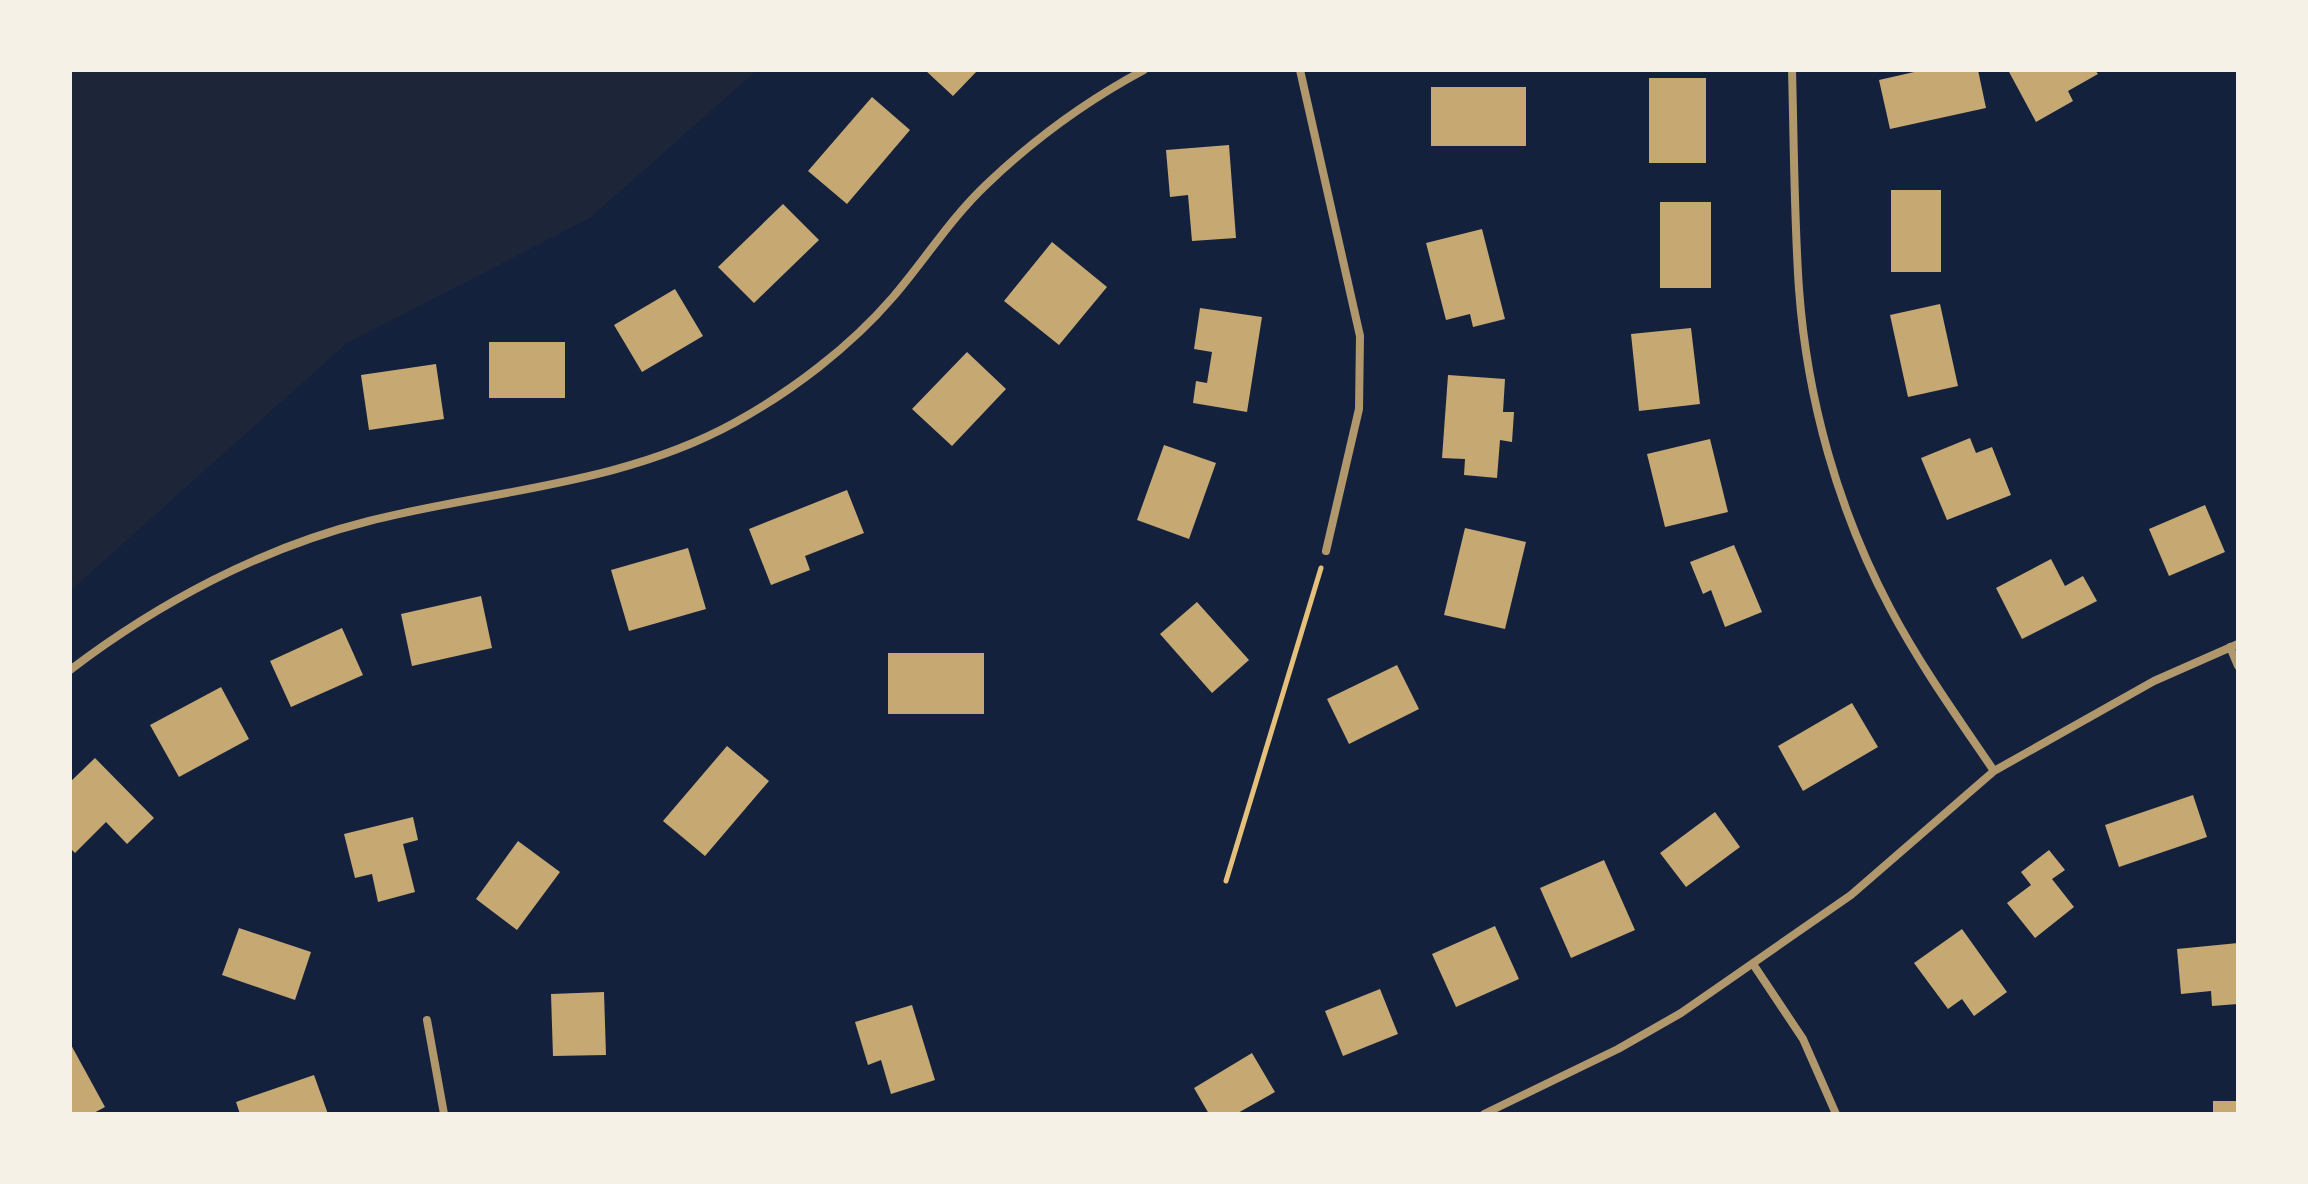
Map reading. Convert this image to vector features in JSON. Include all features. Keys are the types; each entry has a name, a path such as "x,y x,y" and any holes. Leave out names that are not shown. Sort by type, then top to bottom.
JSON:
{"street":[{"path":"70,670 116,635 240,566 303,541 368,521 617,470 672,452 734,423 792,386 851,339 890,300 984,187 1056,124 1144,70"},
{"path":"1300,70 1360,336 1359,409 1326,551"},
{"path":"1792,70 1799,290 1809,371 1826,449 1852,526 1889,606 1920,661 1994,771"},
{"path":"1484,1114 1618,1049 1681,1013 1851,895 1994,771 2154,681 2234,645 2238,666"},
{"path":"1753,964 1803,1039 1836,1114"},
{"path":"427,1020 444,1114"}],"path":[{"path":"1226,881 1326,551"}],"shaded area":[{"path":"70,70 757,70 590,218 347,343 70,591"}],"building":[{"path":"925,70 978,70 953,96"},
{"path":"1923,70 1978,70 1986,108 1890,129 1879,80"},
{"path":"2008,70 2095,70 2098,74 2068,91 2073,101 2036,122"},
{"path":"1649,78 1706,78 1706,163 1649,163"},
{"path":"1431,87 1526,87 1526,146 1431,146"},
{"path":"872,97 910,130 847,204 808,171"},
{"path":"1229,145 1236,238 1192,241 1188,195 1170,197 1166,150"},
{"path":"1891,190 1941,190 1941,272 1891,272"},
{"path":"1660,202 1711,202 1711,288 1660,288"},
{"path":"783,204 819,240 754,303 718,267"},
{"path":"1482,229 1505,319 1473,327 1470,314 1446,320 1426,243"},
{"path":"1052,242 1107,287 1059,345 1004,301"},
{"path":"675,289 703,336 642,372 614,325"},
{"path":"1940,304 1958,386 1908,397 1890,315"},
{"path":"1200,308 1262,317 1247,412 1193,403 1196,381 1207,383 1212,352 1194,349"},
{"path":"1691,328 1700,404 1639,411 1631,334"},
{"path":"489,342 565,342 565,398 489,398"},
{"path":"967,352 1006,389 952,446 912,409"},
{"path":"436,364 444,419 369,430 361,375"},
{"path":"1448,375 1505,379 1503,412 1514,412 1512,442 1500,440 1497,478 1464,475 1465,459 1442,458"},
{"path":"1970,438 1976,453 1992,447 2011,495 1947,520 1921,458"},
{"path":"1710,439 1728,512 1665,527 1647,454"},
{"path":"1164,445 1216,463 1189,539 1137,520"},
{"path":"847,490 864,533 805,556 810,570 771,585 749,529"},
{"path":"2205,505 2225,552 2169,576 2149,529"},
{"path":"1465,528 1526,542 1505,629 1444,615"},
{"path":"1734,545 1762,612 1725,627 1711,590 1703,594 1690,562"},
{"path":"688,548 706,609 629,631 611,570"},
{"path":"2051,559 2065,586 2083,576 2097,601 2022,639 1996,588"},
{"path":"481,596 492,648 412,666 401,614"},
{"path":"1197,602 1249,660 1212,693 1160,634"},
{"path":"342,628 363,675 291,707 270,661"},
{"path":"888,653 984,653 984,714 888,714"},
{"path":"1397,665 1419,709 1349,744 1327,699"},
{"path":"221,687 249,739 179,777 150,725"},
{"path":"1852,703 1878,747 1803,791 1778,746"},
{"path":"727,746 769,781 705,856 663,821"},
{"path":"95,758 154,818 127,844 106,822 75,853 70,848 70,782"},
{"path":"2193,795 2207,837 2119,867 2105,825"},
{"path":"1715,812 1740,847 1686,887 1660,853"},
{"path":"413,817 418,840 403,844 415,892 378,902 372,874 355,878 344,834"},
{"path":"518,841 560,872 517,930 476,899"},
{"path":"2049,850 2065,870 2052,879 2074,907 2035,938 2007,903 2031,885 2021,872"},
{"path":"1604,860 1635,930 1571,958 1540,888"},
{"path":"1495,926 1519,979 1456,1007 1432,954"},
{"path":"239,928 311,952 295,1000 222,975"},
{"path":"1962,929 2007,992 1974,1016 1962,999 1948,1009 1914,963"},
{"path":"2238,943 2238,1004 2212,1006 2211,991 2181,994 2177,949"},
{"path":"1380,989 1398,1034 1343,1056 1325,1011"},
{"path":"604,992 606,1055 553,1056 551,994"},
{"path":"912,1005 935,1080 891,1094 881,1060 868,1065 855,1022"},
{"path":"70,1043 105,1107 92,1114 70,1114"},
{"path":"1252,1053 1275,1092 1236,1114 1209,1114 1194,1088"},
{"path":"314,1075 328,1114 240,1114 236,1102"},
{"path":"2213,1101 2238,1101 2238,1114 2213,1114"}]}
